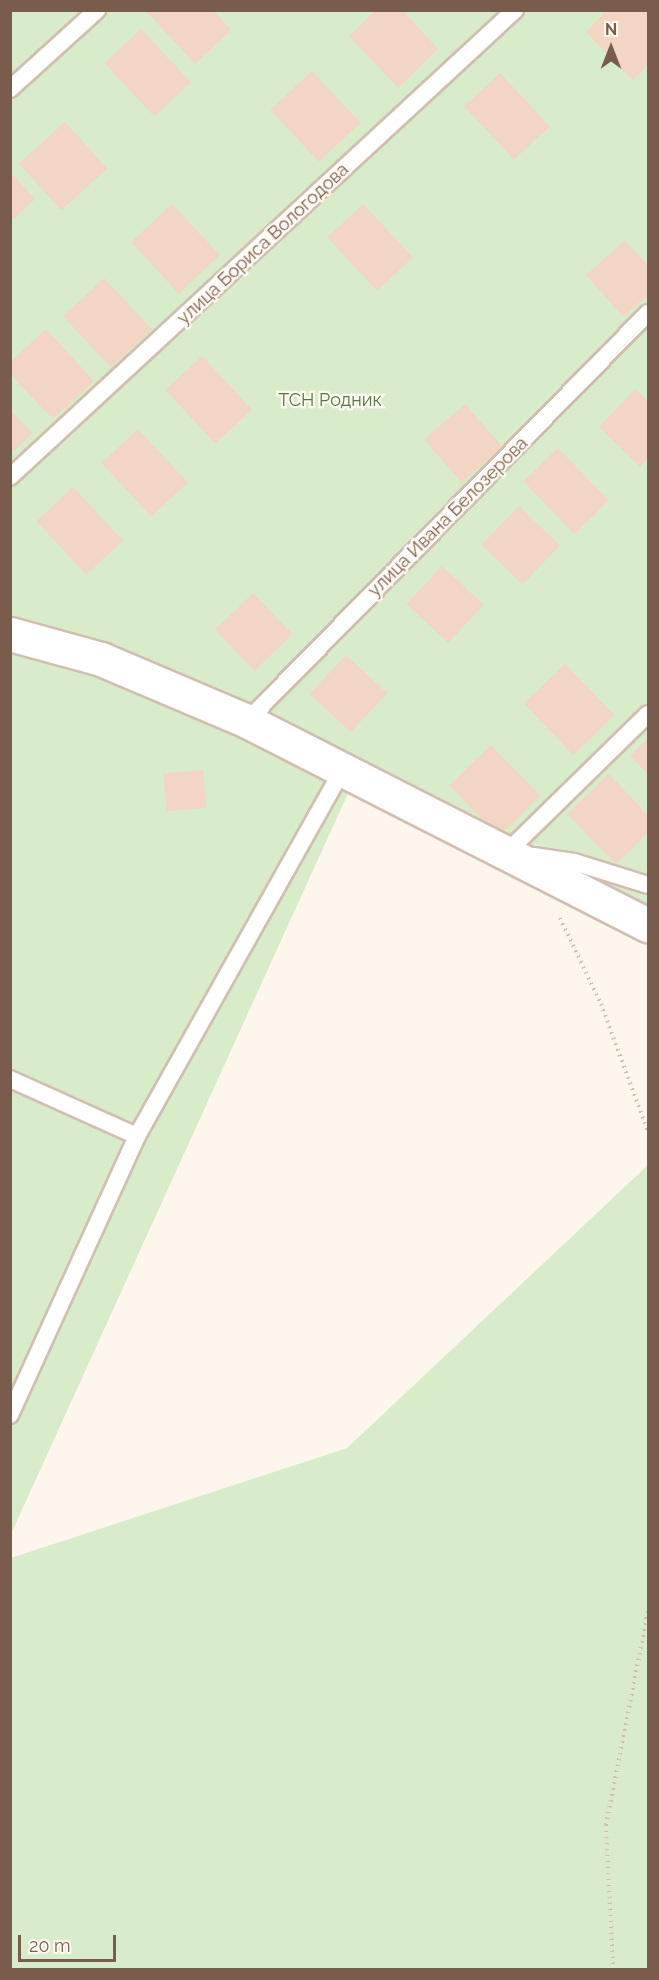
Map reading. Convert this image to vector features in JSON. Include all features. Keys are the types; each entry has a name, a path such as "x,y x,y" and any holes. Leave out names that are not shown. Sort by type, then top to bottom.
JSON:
{"street":[{"path":"10,634 101,659 247,722 507,852 648,926"}],"lane":[{"path":"10,89 97,10"},
{"name":"улица Бориса Вологодова","path":"10,477 515,10"},
{"name":"улица Ивана Белозерова","path":"247,722 648,313"},
{"path":"507,852 648,714"},
{"path":"10,1415 137,1136 343,769"},
{"path":"507,852 574,862 648,885"},
{"path":"10,1079 137,1136"}],"path":[{"path":"537,868 601,1004 648,1132"},
{"path":"613,1970 606,1825 648,1611"}],"green space":[{"name":"ТСН Родник","path":"11,11 648,11 648,945 350,789 11,1534"},
{"path":"648,1165 648,1969 11,1969 11,1558 347,1448"}],"building":[{"path":"145,10 213,10 231,30 195,64"},
{"path":"376,10 402,10 438,49 398,88 349,36"},
{"path":"607,10 648,10 648,65 633,80 586,32"},
{"path":"141,29 191,82 154,116 104,63"},
{"path":"312,71 360,123 319,162 270,110"},
{"path":"500,73 550,126 514,160 464,106"},
{"path":"65,122 107,169 61,210 19,163"},
{"path":"10,172 35,199 10,222"},
{"path":"172,204 220,255 179,293 131,242"},
{"path":"363,204 413,257 377,291 327,237"},
{"path":"625,240 648,266 648,295 623,317 586,275"},
{"path":"104,278 152,329 111,367 63,316"},
{"path":"46,329 94,381 53,419 10,374 10,362"},
{"path":"202,356 252,409 215,443 165,390"},
{"path":"635,389 648,401 648,458 640,467 599,427"},
{"path":"465,404 502,447 462,482 424,439"},
{"path":"10,410 33,433 10,454"},
{"path":"138,429 188,482 151,516 101,463"},
{"path":"558,448 609,501 574,534 523,481"},
{"path":"73,487 123,540 86,574 36,521"},
{"path":"519,506 560,546 522,584 481,545"},
{"path":"442,566 484,605 448,643 407,604"},
{"path":"253,593 293,634 254,671 215,630"},
{"path":"346,655 387,693 351,732 310,694"},
{"path":"565,664 614,715 573,755 524,704"},
{"path":"648,738 648,774 630,756"},
{"path":"491,745 540,796 499,836 449,785"},
{"path":"203,770 206,808 166,811 163,773"},
{"path":"609,774 648,815 648,833 616,864 567,814"}]}
